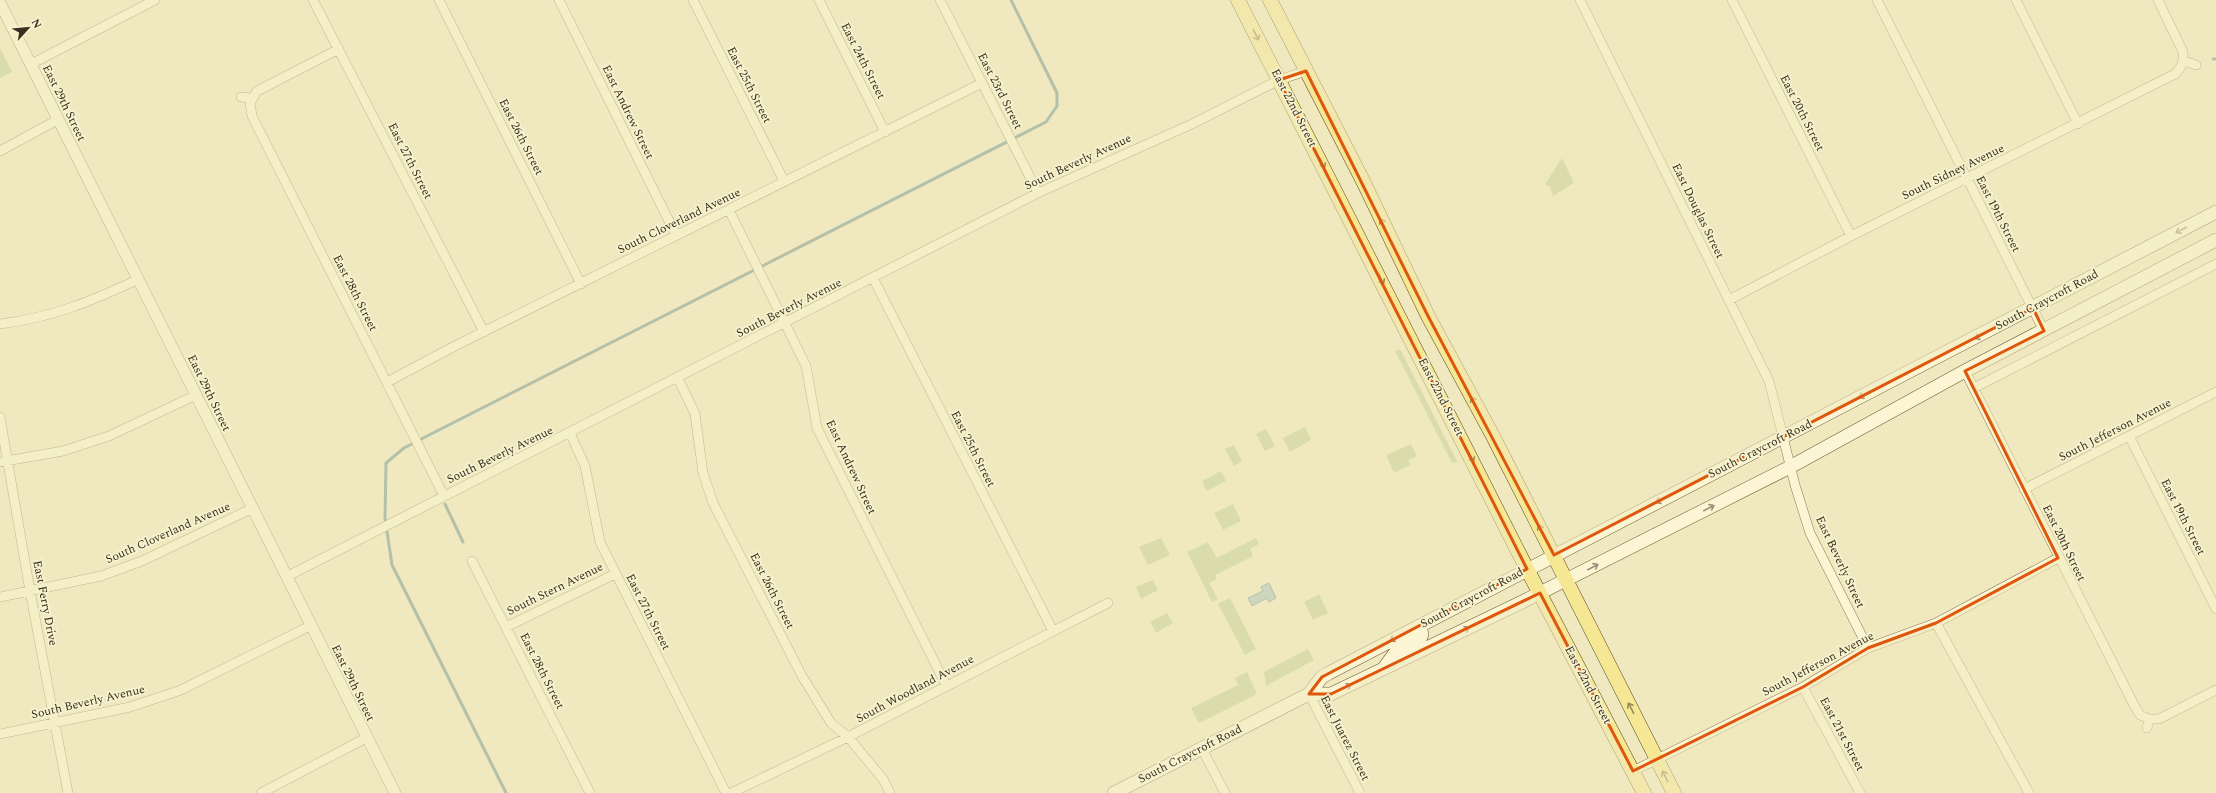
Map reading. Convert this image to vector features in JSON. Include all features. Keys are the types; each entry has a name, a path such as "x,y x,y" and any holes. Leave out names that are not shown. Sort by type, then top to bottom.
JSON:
{"main road":[{"name":"East 22nd Street","path":"1238,0 1527,569 1644,793"},
{"path":"1270,0 1428,316 1554,555 1674,793"},
{"name":"South Craycroft Road","path":"1309,694 1322,677 1527,569 2216,212"},
{"name":"South Craycroft Road","path":"1114,793 1201,747 1309,694 1331,694 1566,580 1790,467 1965,371 2216,240"},
{"path":"1383,670 1395,653 1421,637 1422,634 1419,626"}],"street":[{"path":"31,64 155,0"},
{"name":"East 27th Street","path":"313,0 484,332"},
{"name":"East 26th Street","path":"439,0 581,284"},
{"name":"East Andrew Street","path":"559,0 676,235"},
{"name":"East 25th Street","path":"693,0 784,182"},
{"name":"East 24th Street","path":"819,0 885,132"},
{"name":"East 23rd Street","path":"940,0 1038,193"},
{"name":"East Douglas Street","path":"1580,0 1768,381 1784,436"},
{"name":"East 20th Street","path":"1732,0 1851,236"},
{"name":"East 19th Street","path":"1877,0 2044,331"},
{"path":"2016,0 2078,124"},
{"path":"2158,0 2180,45 2184,61 2196,65"},
{"name":"East 29th Street","path":"0,3 57,120 196,395 251,509 395,793"},
{"path":"241,97 251,98 264,86 339,49"},
{"name":"South Sidney Avenue","path":"1729,300 1851,236 2078,124 2171,76 2180,69 2184,61"},
{"name":"South Beverly Avenue","path":"286,577 785,324 1038,193 1192,124 1279,80 1306,71"},
{"name":"South Cloverland Avenue","path":"387,382 676,235 982,83"},
{"name":"East 28th Street","path":"251,98 251,109 257,128 444,496"},
{"path":"0,151 57,120"},
{"name":"East Andrew Street","path":"729,210 806,366 817,428 946,685"},
{"path":"1974,388 2216,264"},
{"name":"East 25th Street","path":"873,278 1053,631"},
{"path":"0,324 32,320 71,309 137,280"},
{"name":"East 20th Street","path":"1965,371 2058,558 2134,705 2140,715 2149,719"},
{"name":"East 26th Street","path":"678,378 695,414 703,473 713,503 802,676 831,723 848,737 883,779 890,793"},
{"name":"South Jefferson Avenue","path":"2024,489 2216,392"},
{"path":"4,462 63,451 109,436 196,395"},
{"name":"East Ferry Drive","path":"0,417 4,462 68,793"},
{"name":"East 27th Street","path":"570,433 585,466 600,542 726,793"},
{"name":"East Beverly Street","path":"1784,436 1790,467 1810,533 1868,648"},
{"name":"East 19th Street","path":"2129,436 2216,609"},
{"name":"South Cloverland Avenue","path":"0,597 30,592 101,576 142,561 251,509"},
{"name":"South Jefferson Avenue","path":"1633,771 1804,687 1868,648 1936,623 2058,558"},
{"name":"East 28th Street","path":"472,561 590,793"},
{"name":"South Stern Avenue","path":"506,627 615,574"},
{"name":"South Woodland Avenue","path":"731,793 848,737 946,685 1108,603"},
{"path":"1936,623 2029,793"},
{"name":"South Beverly Avenue","path":"0,734 130,707 181,690 310,626"},
{"name":"East 21st Street","path":"1804,687 1860,793"},
{"path":"2147,728 2149,719 2159,719 2216,690"},
{"name":"East Juarez Street","path":"1309,694 1360,793"},
{"path":"261,793 366,738"},
{"path":"1201,747 1225,793"}],"highlighted area":[{"path":"1306,71 1428,316 1554,555 2033,308 2044,331 1965,371 2058,558 1936,623 1868,648 1803,687 1633,771 1540,593 1331,694 1309,694 1322,677 1527,569 1279,80"}],"green space":[{"path":"0,48 12,72 0,78"},
{"path":"1562,158 1574,183 1553,196 1550,187 1545,184"},
{"path":"1400,349 1458,462 1452,463 1395,351"},
{"path":"1305,427 1311,440 1290,452 1283,438"},
{"path":"1266,429 1275,446 1265,451 1256,434"},
{"path":"1411,444 1417,456 1408,460 1411,465 1394,473 1386,455"},
{"path":"1234,445 1242,461 1234,466 1225,449"},
{"path":"1221,471 1226,481 1207,491 1202,481"},
{"path":"1233,504 1241,521 1223,530 1214,513"},
{"path":"1161,538 1170,555 1148,565 1139,547"},
{"path":"1256,538 1259,544 1250,549 1253,556 1215,575 1217,579 1209,583 1218,599 1212,602 1187,552 1208,542 1217,558"},
{"path":"1153,580 1158,590 1141,599 1136,587"},
{"path":"1319,594 1328,613 1313,620 1304,602"},
{"path":"1230,598 1256,649 1245,655 1218,604"},
{"path":"1167,613 1173,623 1156,633 1150,622"},
{"path":"1308,649 1314,660 1266,686 1264,672"},
{"path":"1247,672 1257,694 1199,723 1191,708 1238,685 1235,678"}],"water":[{"path":"1269,583 1276,598 1269,602 1267,598 1252,606 1248,598 1263,591 1261,587"}],"waterway":[{"path":"506,793 392,565 385,518 386,463 404,448 431,434 1046,122 1057,106 1057,93 1011,0"},
{"path":"445,504 463,542"}]}
